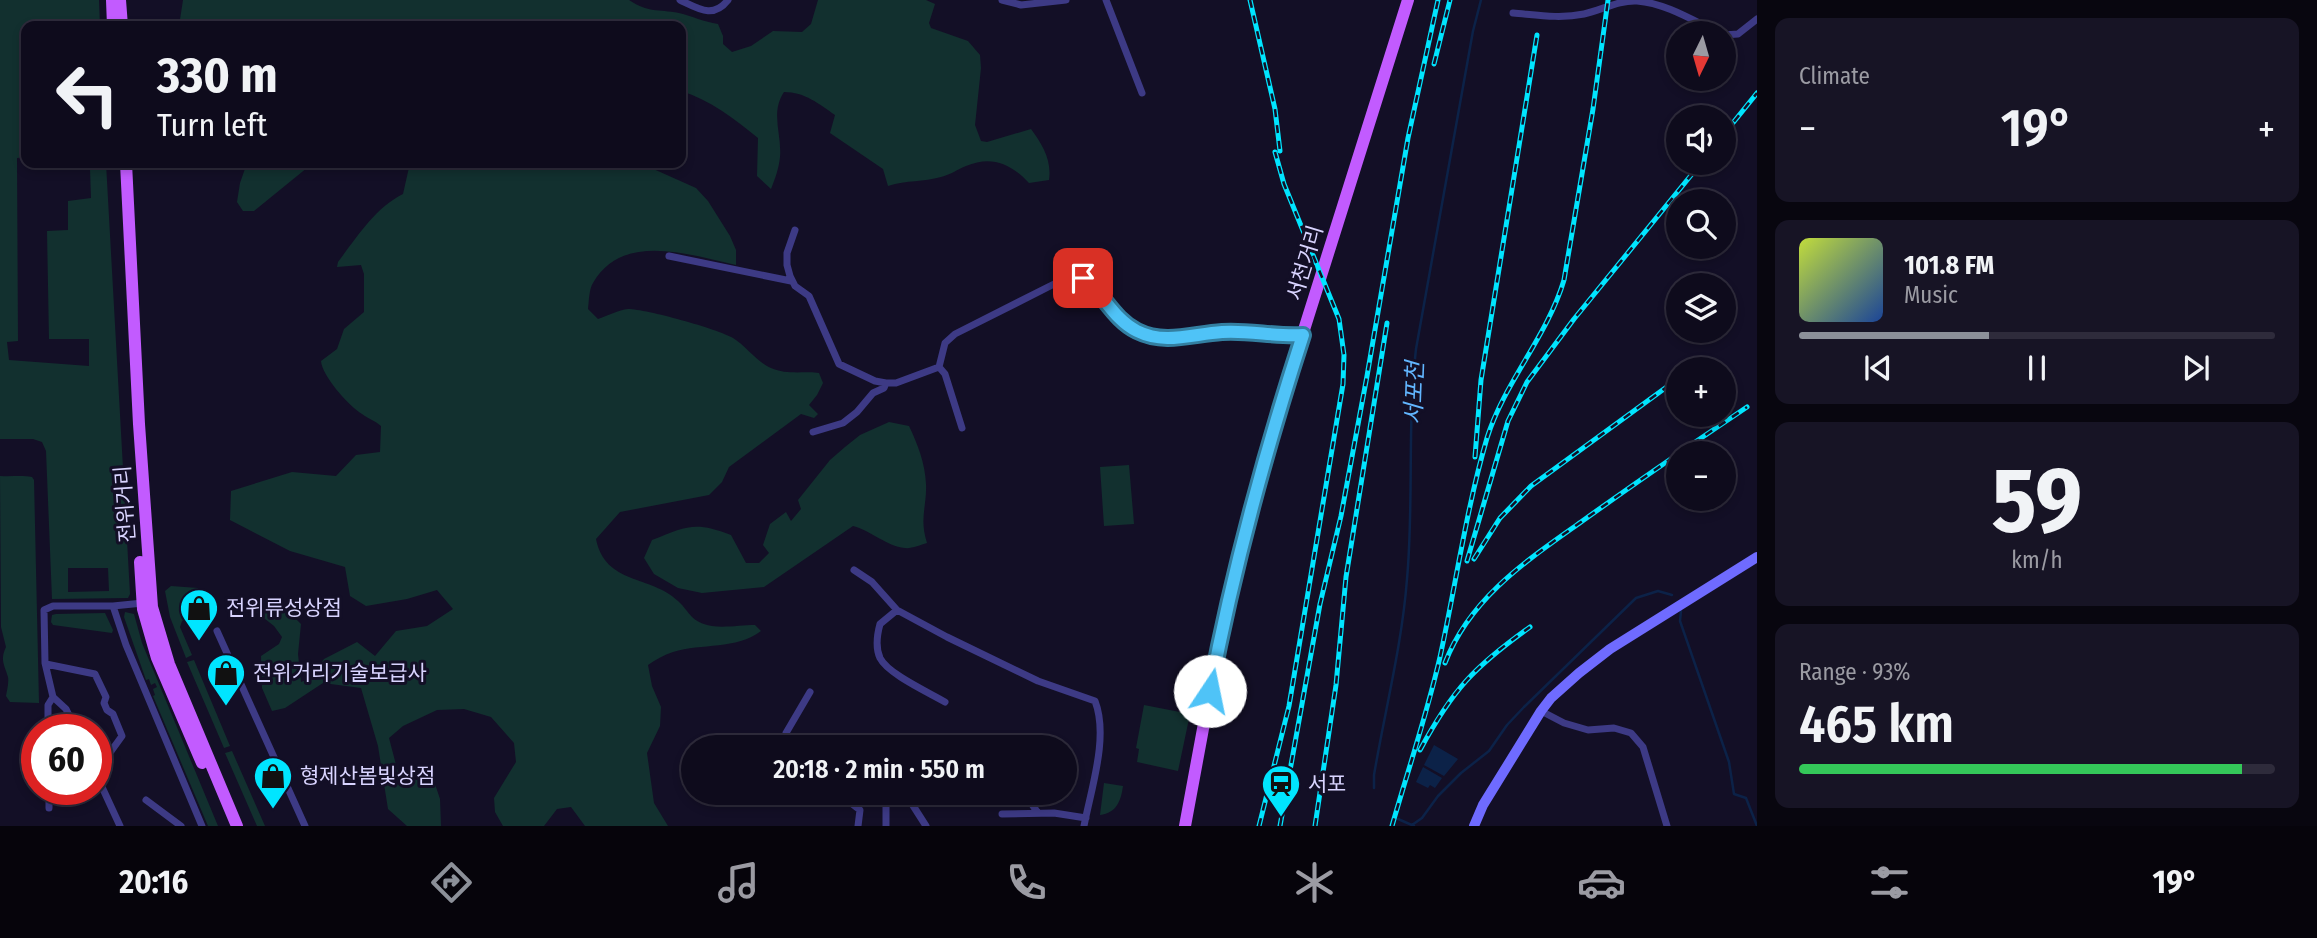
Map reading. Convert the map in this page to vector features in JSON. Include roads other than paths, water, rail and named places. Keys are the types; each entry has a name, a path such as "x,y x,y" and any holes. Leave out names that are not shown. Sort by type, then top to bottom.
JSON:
{"main road":[{"path":"112,0 113,21"},
{"path":"121,0 122,21"},
{"name":"서천거리","path":"1185,826 1225,610 1250,511 1408,0"},
{"name":"전위거리","path":"120,168 143,603 157,658 228,826"},
{"name":"전위거리","path":"126,168 139,424 152,607 169,664 237,826"}],"street":[{"path":"680,0 713,13 728,0"},
{"path":"1002,0 1021,5 1066,0"},
{"path":"1106,0 1142,93"},
{"path":"1513,13 1562,17 1586,14 1625,2 1644,2 1693,21"},
{"path":"1736,34 1757,19"},
{"path":"795,230 787,253 787,265 792,281 809,296 839,364 874,381 886,383 896,383 939,367"},
{"path":"669,256 792,281"},
{"path":"939,367 945,343 955,334 1064,279 1076,276 1096,287 1117,317 1137,331 1157,337 1178,339 1222,332 1280,337 1303,335"},
{"path":"939,367 945,374 962,428"},
{"path":"813,432 843,423 886,383"},
{"path":"1474,826 1483,804 1551,698 1610,649 1757,557"},
{"path":"854,570 872,582 897,610 1038,681 1095,701 1101,723 1100,740 1085,822 1054,813 1002,814"},
{"path":"68,714 53,697 46,664 44,615 47,607 143,603"},
{"path":"113,606 126,645 202,826"},
{"path":"897,610 880,624 877,649 880,659 890,669 945,702"},
{"path":"217,631 305,826"},
{"path":"46,664 95,674 106,697 104,703 107,710 113,713 122,736 112,752"},
{"path":"786,735 810,692"},
{"path":"48,714 48,705 53,697"},
{"path":"1541,711 1564,723 1588,730 1614,728 1631,733 1643,747 1667,826"},
{"path":"146,800 181,826"},
{"path":"110,805 120,826"},
{"path":"854,805 860,810 858,826"},
{"path":"886,805 886,826"},
{"path":"913,805 926,826"},
{"path":"1032,805 1038,813"}],"water":[{"path":"1434,745 1458,759 1444,776 1424,765"},
{"path":"1423,767 1442,778 1435,788 1430,785 1428,788 1416,782"}],"waterway":[{"name":"서포천","path":"1374,788 1407,579 1416,349 1473,31 1481,0"},
{"path":"1412,825 1422,818 1438,796 1461,773 1489,751 1524,707 1636,598 1658,591 1672,595"},
{"path":"1681,611 1680,621 1729,762 1734,794 1746,798 1757,826"},
{"name":"서포천","path":"1398,819 1414,826"}],"railway":[{"path":"1250,0 1275,109 1280,151"},
{"path":"1280,826 1320,604 1341,516 1408,138 1438,0"},
{"path":"1434,64 1450,0"},
{"path":"1392,826 1435,678 1473,492 1487,438 1504,397 1557,301 1564,280 1593,109 1608,0"},
{"path":"1475,457 1481,380 1537,35"},
{"path":"1736,119 1757,93"},
{"path":"1259,826 1289,706 1343,384 1344,355 1339,319 1284,184 1275,152"},
{"path":"1467,561 1508,421 1527,382 1574,319 1691,175"},
{"path":"1315,826 1336,685 1346,577 1387,323"},
{"path":"1474,559 1500,518 1531,486 1666,387"},
{"path":"1697,441 1747,407"},
{"path":"1445,663 1469,619 1502,583 1540,551 1666,462"},
{"path":"1420,750 1443,711 1466,681 1479,667 1530,627"}],"place":[{"name":"전위류성상점","path":"199,642"},
{"name":"전위거리기술보급사","path":"226,707"},
{"name":"형제산봄빛상점","path":"273,810"},
{"name":"서포","path":"1281,818"}]}
